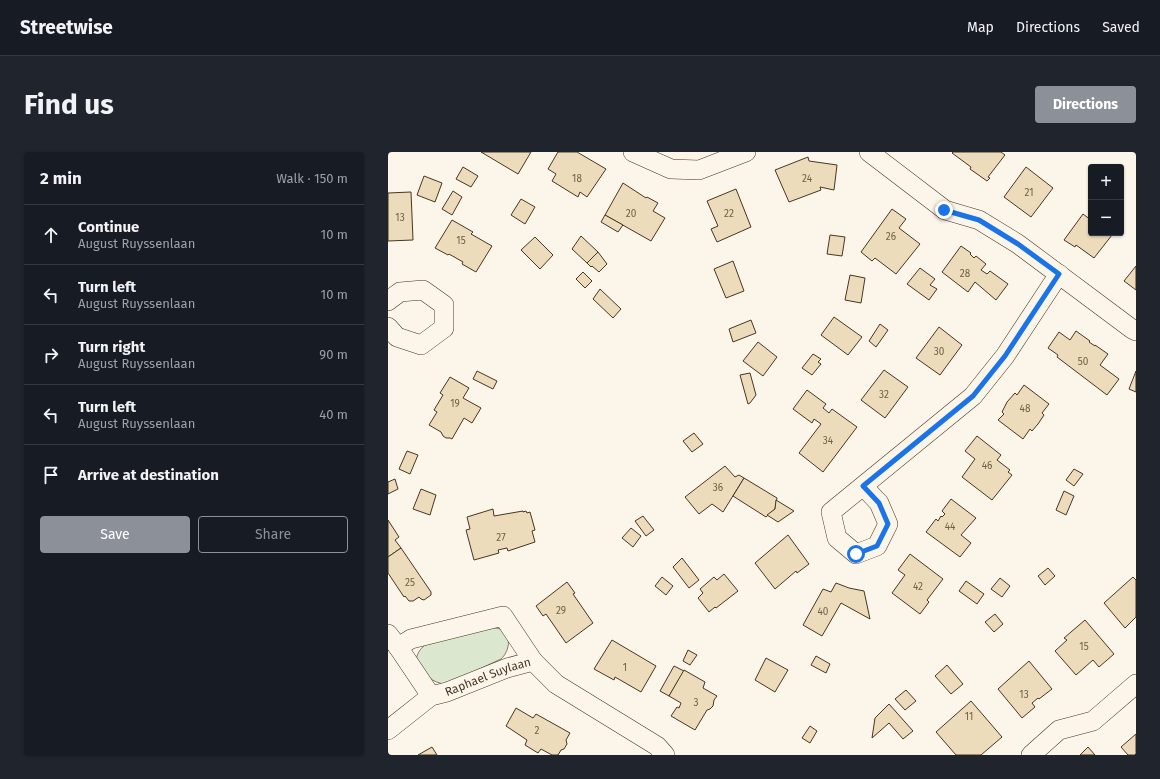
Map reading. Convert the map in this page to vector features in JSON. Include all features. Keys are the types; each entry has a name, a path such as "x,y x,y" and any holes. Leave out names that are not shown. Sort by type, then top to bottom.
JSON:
{"street":[{"path":"633,152 671,169 699,170 746,152"},
{"path":"869,152 944,210 979,220 1018,244 1136,331"},
{"path":"863,486 973,396 1005,356 1059,274"},
{"path":"388,301 400,292 423,290 444,305 444,328 421,344 397,337 388,327"},
{"path":"393,640 411,639 503,616 533,661"},
{"path":"393,640 431,696"},
{"name":"Raphael Suylaan","path":"388,730 431,696 447,692 507,668 533,661 556,684 657,746 665,755"},
{"path":"1031,755 1059,730 1093,721 1136,684"}],"green space":[{"path":"491,627 500,629 507,635 508,648 504,656 501,659 447,684 441,684 433,680 426,674 416,661 419,652 425,645"}],"building":[{"path":"481,152 531,152 518,174"},
{"path":"558,152 577,152 606,169 587,197 580,192 578,197 552,181 556,174 548,169"},
{"path":"1001,152 1005,155 988,177 990,178 987,181 970,169 971,167 952,153"},
{"path":"808,157 809,161 837,165 834,190 820,187 821,190 789,202 775,170"},
{"path":"463,167 478,176 471,187 456,179"},
{"path":"1026,167 1053,188 1031,217 1004,197"},
{"path":"424,176 442,183 435,202 417,195"},
{"path":"623,183 646,198 647,197 658,203 653,211 665,218 651,241 605,215"},
{"path":"736,189 751,227 717,242 711,229 718,226 707,201"},
{"path":"453,191 462,197 452,215 442,209"},
{"path":"411,192 413,240 388,241 388,193"},
{"path":"521,199 535,207 525,224 511,215"},
{"path":"892,209 906,219 899,228 920,244 896,274 875,258 872,261 861,252"},
{"path":"1083,214 1088,218 1088,236 1111,236 1094,258 1076,245 1075,247 1064,240"},
{"path":"605,215 623,225 618,232 601,222"},
{"path":"452,220 473,232 471,234 492,246 476,272 462,264 463,262 435,248"},
{"path":"830,235 845,237 842,256 827,254"},
{"path":"581,236 598,252 587,263 572,249"},
{"path":"535,237 553,255 540,269 521,250"},
{"path":"961,246 971,253 970,254 974,258 976,256 986,264 981,270 987,274 990,271 1008,284 996,300 975,282 968,292 942,272"},
{"path":"598,252 607,264 599,272 587,263"},
{"path":"733,261 744,291 726,298 714,269"},
{"path":"1136,266 1136,290 1124,281"},
{"path":"920,268 935,279 930,285 937,289 929,300 907,284"},
{"path":"583,272 592,281 585,288 576,279"},
{"path":"850,275 865,278 861,303 845,300"},
{"path":"600,289 621,309 613,318 593,299"},
{"path":"834,317 862,337 848,355 821,335"},
{"path":"751,320 756,333 733,342 729,329"},
{"path":"880,324 888,330 876,347 869,341"},
{"path":"939,327 962,345 940,375 916,358"},
{"path":"1076,331 1090,341 1089,342 1108,354 1100,365 1119,379 1107,395 1057,357 1058,355 1048,348 1059,332 1070,340"},
{"path":"758,342 777,357 763,376 743,361"},
{"path":"813,354 821,359 818,362 821,364 812,375 802,368"},
{"path":"884,370 908,387 885,418 861,400"},
{"path":"477,371 497,381 493,389 473,379"},
{"path":"1136,371 1136,392 1129,389"},
{"path":"750,373 756,395 748,404 740,375"},
{"path":"450,377 469,388 463,398 481,408 472,423 464,418 452,439 446,438 441,432 429,425 437,412 434,410 443,395 440,393"},
{"path":"1024,385 1049,404 1042,413 1044,415 1038,424 1032,431 1030,429 1023,439 998,420 1004,414 1002,412 1007,402 1015,393 1017,395"},
{"path":"807,390 826,404 823,408 829,413 832,409 857,427 823,472 799,453 821,424 814,419 812,423 793,409"},
{"path":"694,433 703,444 692,452 683,441"},
{"path":"977,436 1001,455 997,460 1010,470 1008,472 1012,475 992,500 962,477 975,459 965,451"},
{"path":"407,451 418,455 410,474 399,469"},
{"path":"725,466 735,477 739,475 744,478 723,512 712,504 699,514 685,497"},
{"path":"1074,469 1083,474 1074,486 1066,480"},
{"path":"744,478 777,498 775,509 766,517 733,496"},
{"path":"395,479 398,489 388,494 388,482"},
{"path":"421,489 436,495 430,515 413,509"},
{"path":"1064,491 1074,496 1066,515 1056,510"},
{"path":"951,499 976,518 961,535 971,543 960,557 926,532 936,519 938,521 941,516 942,517 945,514 942,511"},
{"path":"776,500 794,511 778,522 767,515 775,509"},
{"path":"493,509 494,516 523,511 526,511 527,513 530,512 535,530 532,531 535,542 508,551 507,548 498,550 499,553 474,560 466,530 470,529 467,517"},
{"path":"643,516 654,530 646,536 635,521"},
{"path":"388,520 399,537 395,540 401,548 388,557"},
{"path":"631,528 641,536 633,547 622,538"},
{"path":"788,535 809,564 797,573 796,571 775,589 755,563"},
{"path":"401,548 431,592 431,595 424,600 419,597 413,601 409,601 405,596 404,597 388,573 388,557"},
{"path":"910,554 943,579 927,600 929,602 920,614 892,593 905,575 898,570"},
{"path":"682,558 699,580 689,588 673,567"},
{"path":"1048,568 1055,576 1045,585 1038,576"},
{"path":"724,574 738,591 709,612 698,598 703,593 700,589 714,577 717,580"},
{"path":"662,577 673,586 666,595 655,586"},
{"path":"1133,577 1136,580 1136,617 1125,628 1104,603"},
{"path":"1000,578 1010,586 1002,597 991,589"},
{"path":"966,581 984,594 977,604 959,591"},
{"path":"567,582 575,593 573,594 593,623 566,643 546,614 543,616 536,606"},
{"path":"836,583 849,588 864,591 870,619 841,603 822,636 803,625 823,589 831,592"},
{"path":"995,614 1003,624 994,632 985,622"},
{"path":"1085,620 1114,654 1099,667 1093,660 1076,675 1055,651 1067,640 1064,638"},
{"path":"612,640 656,666 641,692 615,677 614,680 594,669"},
{"path":"688,650 697,655 690,665 683,661"},
{"path":"816,656 830,664 826,673 811,665"},
{"path":"766,658 788,670 775,692 755,680"},
{"path":"1029,661 1052,689 1032,703 1035,707 1022,718 998,689"},
{"path":"947,665 963,684 951,694 935,676"},
{"path":"674,666 684,671 669,696 660,691"},
{"path":"684,670 705,682 703,688 717,696 714,700 713,706 707,710 695,730 671,716 677,707 679,708 681,703 669,696"},
{"path":"906,690 916,701 905,710 895,699"},
{"path":"971,701 1002,737 981,755 956,755 936,732"},
{"path":"889,704 913,731 903,739 889,723 872,738 875,718"},
{"path":"516,708 533,718 536,714 570,733 566,740 567,744 564,749 561,750 558,755 552,755 541,749 538,753 525,745 527,740 506,726"},
{"path":"810,726 817,731 810,743 802,738"},
{"path":"1136,734 1136,755 1128,755 1121,747"},
{"path":"432,747 437,755 418,755"},
{"path":"1088,747 1095,755 1080,755"}],"route":[{"path":"856,554 877,546 888,524 879,503 863,486 973,396 1005,356 1059,274 1018,244 979,220 944,210"}]}
